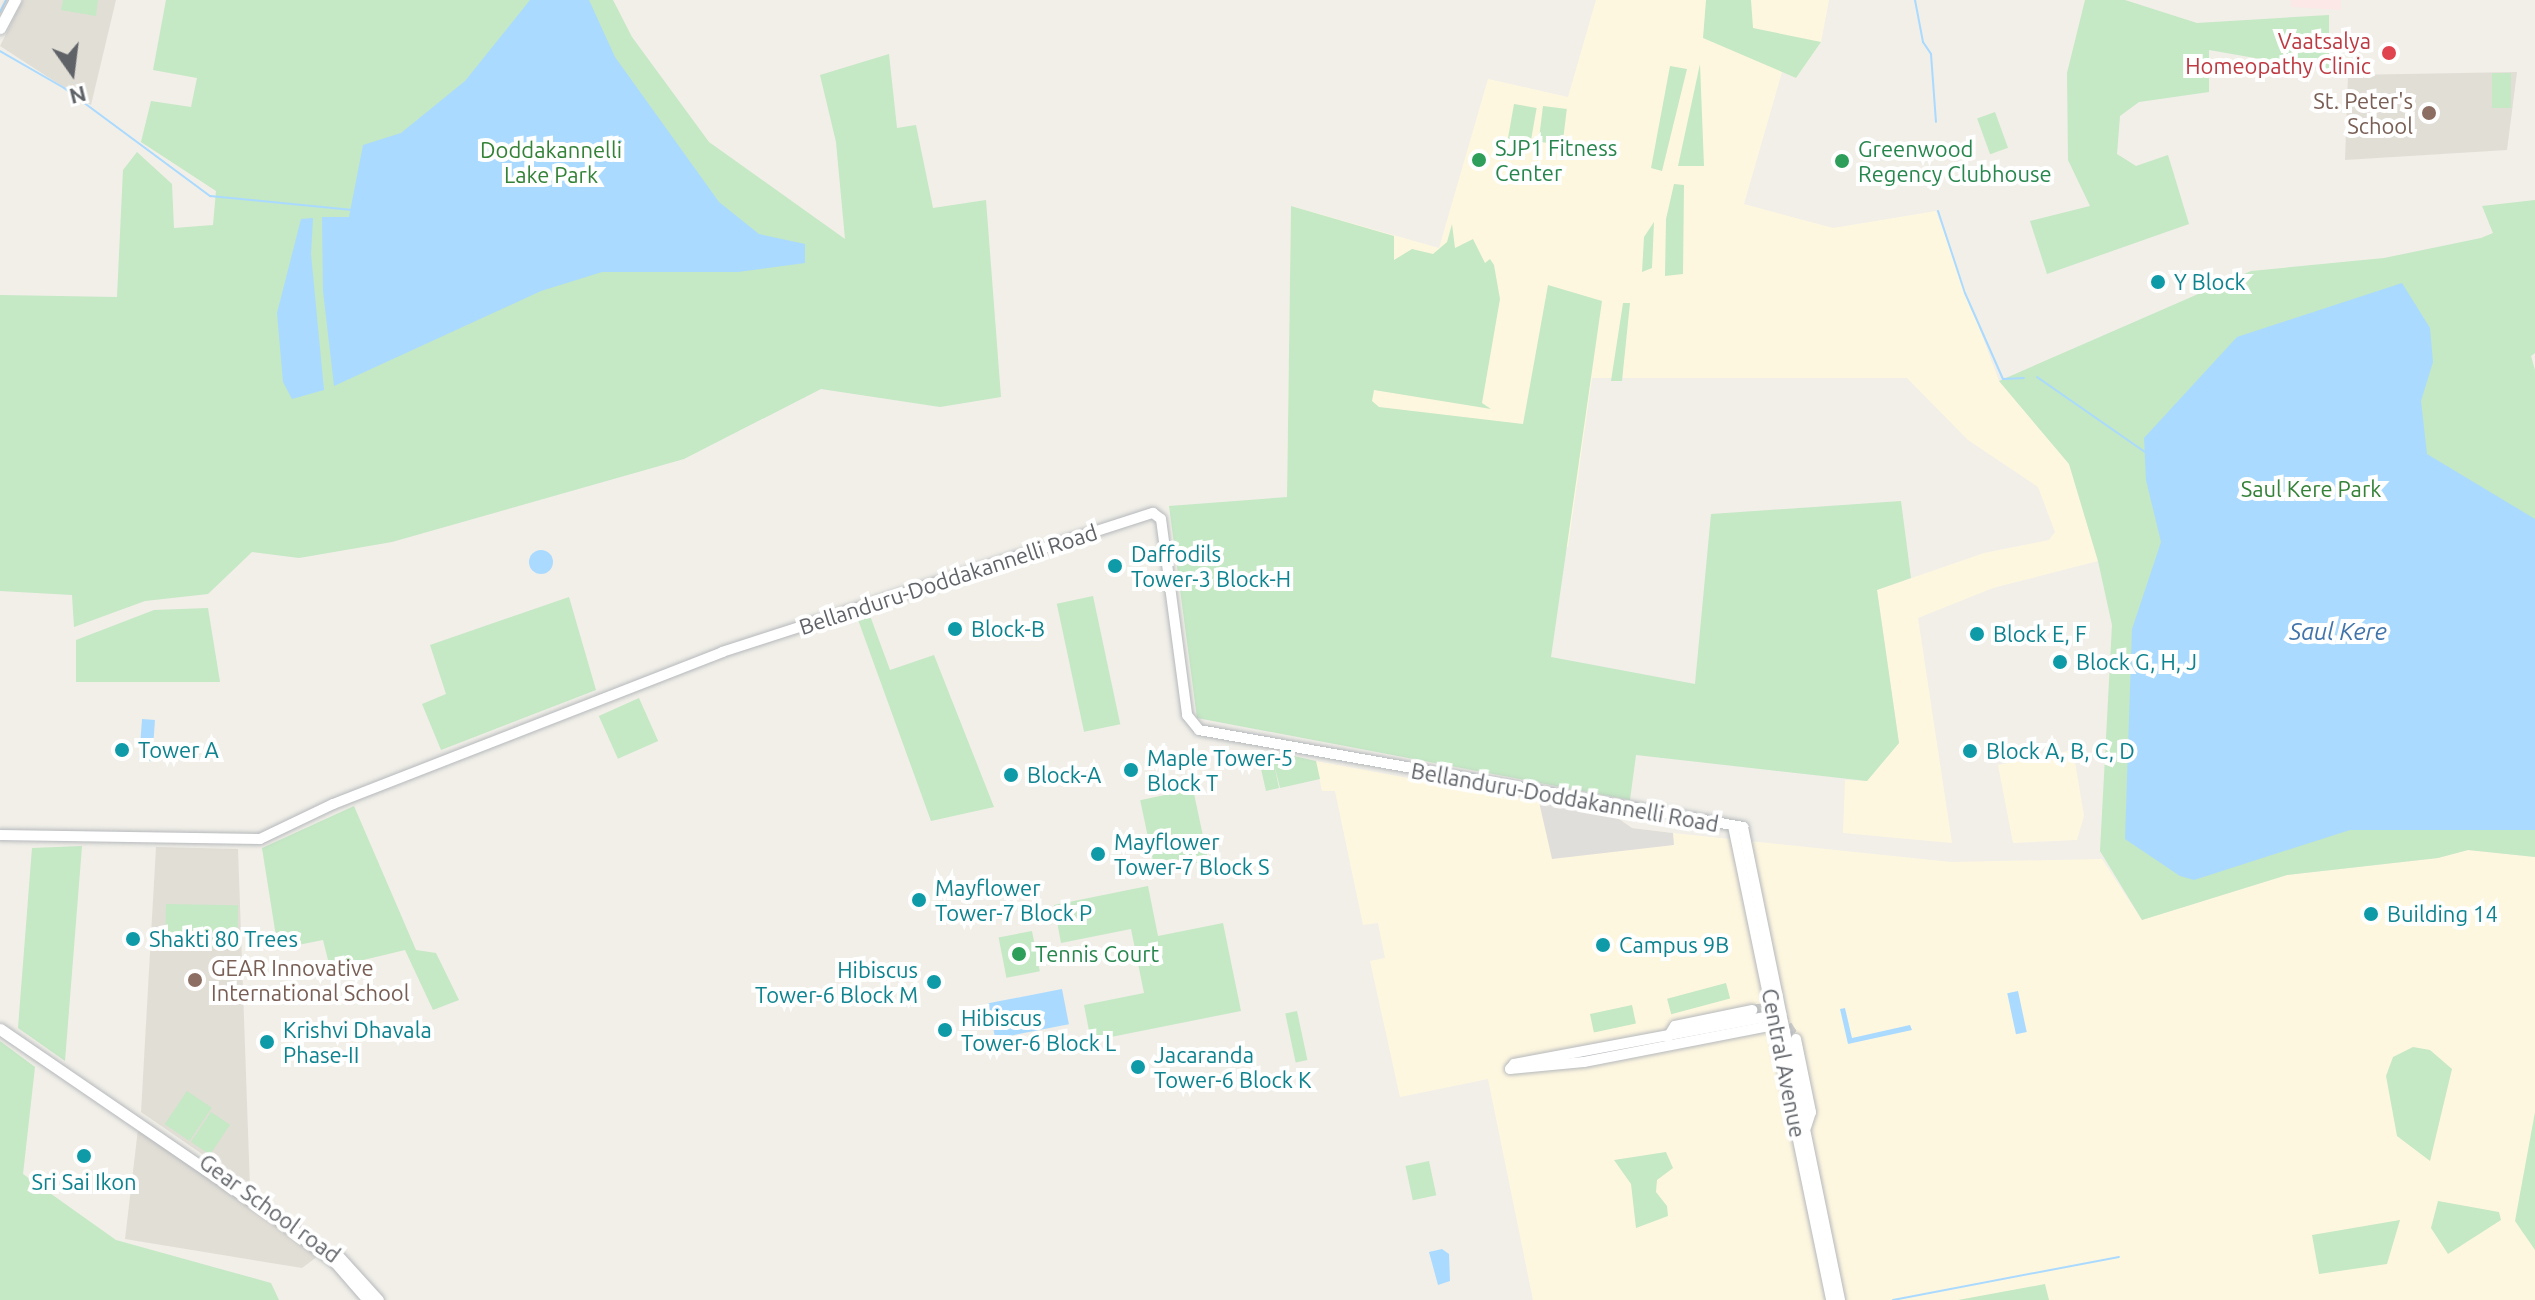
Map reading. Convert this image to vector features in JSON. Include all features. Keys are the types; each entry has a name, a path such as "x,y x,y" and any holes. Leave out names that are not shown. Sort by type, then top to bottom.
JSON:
{"main road":[{"path":"0,28 15,0"},
{"name":"Gear School road","path":"0,1029 152,1129 343,1265 378,1300"},
{"name":"Gear School road","path":"343,1265 368,1300"}],"street":[{"name":"Bellanduru-Doddakannelli Road","path":"0,835 260,839 333,804 722,652 1147,513 1161,519 1187,715 1199,730 1738,827"},
{"name":"Central Avenue","path":"1738,827 1840,1300"},
{"path":"1668,1037 1675,1026 1752,1010"},
{"name":"Central Avenue","path":"1780,1019 1831,1300"},
{"path":"1780,1019 1657,1044 1510,1069 1514,1064 1657,1044 1668,1037 1780,1019"},
{"path":"1796,1039 1811,1112 1805,1127"}],"shaded area":[{"path":"23,0 116,0 91,105 0,46"},
{"path":"1596,0 1829,0 1821,42 1796,78 1782,72 1744,204 1833,228 1936,211 1999,381 2069,464 2098,561 1993,588 1918,618 1952,843 1843,833 1845,780 1867,781 1899,743 1877,590 1984,553 2049,540 2055,532 2038,487 1968,440 1907,378 1592,378 1568,547 1287,497 1291,206 1439,248 1488,79 1568,97"},
{"path":"2291,0 2341,0 2341,10 2291,7"},
{"name":"St. Peter's School","path":"2517,72 2507,150 2345,160 2348,75"},
{"path":"2073,750 2084,816 2077,840 2013,843 1998,765"},
{"path":"1316,761 1615,816 1632,828 1951,862 2102,859 2142,920 2287,875 2438,858 2468,850 2535,857 2535,1300 1533,1300 1488,1079 1400,1097 1370,961 1385,958 1378,923 1363,925 1335,791 1322,791"},
{"path":"1539,802 1615,816 1632,828 1673,833 1674,845 1552,859"},
{"name":"GEAR Innovative International School","path":"156,847 238,849 250,1187 141,1112"},
{"path":"138,1129 277,1224 318,1256 302,1268 125,1239"}],"green space":[{"path":"63,0 98,0 96,16 61,10"},
{"path":"166,0 613,0 632,37 709,142 845,239 836,142 820,75 889,54 897,128 916,125 933,208 986,200 1001,397 940,407 821,389 684,459 392,542 299,558 252,552 208,594 145,601 74,627 72,595 0,591 0,295 117,297 123,170 137,152 172,184 174,228 213,225 216,191 141,142 151,101 191,107 197,78 153,70"},
{"path":"1706,0 1751,0 1753,28 1821,42 1796,78 1703,38"},
{"path":"2085,0 2125,0 2197,23 2329,15 2329,71 2209,50 2209,92 2139,102 2120,116 2117,154 2136,166 2168,155 2189,224 2047,274 2030,221 2090,206 2068,160 2067,73"},
{"path":"1700,64 1704,166 1678,166"},
{"path":"1670,66 1687,69 1662,171 1651,168"},
{"path":"2492,73 2511,73 2511,108 2492,108"},
{"path":"1514,104 1537,108 1530,143 1508,139"},
{"path":"1543,106 1567,109 1562,145 1539,142"},
{"path":"1995,112 2008,148 1990,154 1977,118"},
{"path":"1674,184 1684,185 1683,274 1665,276 1666,219"},
{"name":"Saul Kere","path":"2535,200 2535,353 2531,356 2535,370 2535,857 2468,850 2438,858 2287,875 2142,920 2100,851 2112,625 2098,561 2069,464 1999,381 2251,271 2384,258 2481,238 2493,233 2482,206"},
{"path":"1291,206 1394,236 1394,260 1412,249 1433,254 1447,242 1452,224 1455,248 1473,239 1485,263 1490,259 1494,265 1500,299 1482,403 1491,409 1374,390 1372,401 1379,407 1523,424 1548,285 1602,301 1551,657 1695,684 1711,514 1901,501 1911,578 1877,590 1899,743 1867,781 1636,755 1630,800 1197,718 1169,506 1287,497"},
{"path":"1654,222 1652,268 1642,272 1644,237"},
{"path":"1623,303 1630,303 1622,381 1611,381"},
{"path":"1093,596 1120,724 1084,732 1057,604"},
{"path":"569,597 596,690 441,750 422,704 446,694 430,645"},
{"path":"208,608 220,682 76,682 76,640 154,610"},
{"path":"869,613 890,670 934,655 994,807 931,821 857,617"},
{"path":"639,698 658,741 618,759 599,716"},
{"path":"1272,751 1316,761 1320,779 1280,788 1274,764 1279,788 1266,791 1259,760 1273,757"},
{"path":"1193,789 1208,860 1155,872 1140,800"},
{"path":"354,806 416,950 436,953 459,1000 433,1010 405,950 330,968 323,940 278,949 262,848"},
{"path":"82,846 65,1061 18,1028 32,848"},
{"path":"1148,886 1158,936 1223,923 1241,1011 1091,1041 1084,1005 1144,993 1131,929 1061,943 1054,905"},
{"path":"166,904 238,905 237,948 165,947"},
{"name":"Tennis Court","path":"1032,931 1040,971 1006,978 999,937"},
{"path":"1726,983 1730,998 1671,1014 1667,999"},
{"path":"1632,1005 1636,1024 1594,1033 1590,1014"},
{"path":"1297,1011 1307,1060 1296,1062 1285,1013"},
{"path":"0,1041 35,1067 23,1174 116,1240 271,1283 279,1300 0,1300"},
{"path":"2413,1047 2430,1050 2452,1069 2430,1161 2397,1136 2386,1076 2393,1057"},
{"path":"187,1091 212,1108 190,1141 165,1124"},
{"path":"211,1112 230,1125 210,1155 191,1142"},
{"path":"2535,1112 2535,1250 2515,1221"},
{"path":"1666,1152 1673,1168 1657,1180 1656,1192 1667,1206 1668,1216 1636,1228 1631,1184 1614,1160"},
{"path":"1429,1161 1436,1195 1413,1200 1406,1166"},
{"path":"2438,1201 2499,1212 2501,1220 2448,1254 2431,1228"},
{"path":"2400,1220 2387,1264 2319,1274 2312,1235"},
{"path":"2045,1284 2049,1300 1958,1300"}],"water":[{"name":"Doddakannelli Lake Park","path":"530,0 589,0 615,57 719,202 759,234 805,244 805,263 738,272 602,272 541,291 334,386 323,291 322,217 349,217 363,145 401,133 465,81"},
{"path":"313,218 311,254 324,390 292,399 283,382 277,313 301,219"},
{"name":"Saul Kere","path":"2402,283 2430,328 2433,362 2421,401 2427,454 2535,519 2535,830 2350,830 2194,880 2180,876 2125,839 2132,629 2161,542 2146,480 2144,438 2237,337"},
{"path":"541,550 552,557 553,562 546,573 541,574 530,567 529,562 536,551"},
{"path":"142,719 155,720 152,761 139,760"},
{"path":"1062,989 1069,1024 995,1039 988,1003"},
{"path":"2018,991 2027,1032 2016,1034 2007,993"},
{"path":"1845,1008 1852,1038 1910,1025 1912,1030 1848,1044 1840,1009"},
{"path":"1442,1249 1449,1254 1450,1281 1438,1285 1429,1252"}],"waterway":[{"path":"0,12 6,0"},
{"path":"1915,0 1923,42 1931,54 1936,122"},
{"path":"0,51 64,88 210,196 352,210"},
{"path":"1938,211 1965,293 2003,379 2024,378"},
{"path":"2037,377 2145,452"},
{"path":"1893,1300 2119,1257"}],"tunnel":[{"path":"1752,1010 1770,1007 1779,1013 1796,1039"}],"place":[{"name":"Vaatsalya Homeopathy Clinic","path":"2389,53"},
{"name":"St. Peter's School","path":"2429,113"},
{"name":"SJP1 Fitness Center","path":"1479,160"},
{"name":"Greenwood Regency Clubhouse","path":"1842,161"},
{"name":"Y Block","path":"2158,282"},
{"name":"Daffodils Tower-3 Block-H","path":"1115,566"},
{"name":"Block-B","path":"955,629"},
{"name":"Block E, F","path":"1977,634"},
{"name":"Block G, H, J","path":"2060,662"},
{"name":"Tower A","path":"122,750"},
{"name":"Block A, B, C, D","path":"1970,751"},
{"name":"Maple Tower-5 Block T","path":"1131,770"},
{"name":"Block-A","path":"1011,775"},
{"name":"Mayflower Tower-7 Block S","path":"1098,854"},
{"name":"Mayflower Tower-7 Block P","path":"919,900"},
{"name":"Building 14","path":"2371,914"},
{"name":"Shakti 80 Trees","path":"133,939"},
{"name":"Campus 9B","path":"1603,945"},
{"name":"Tennis Court","path":"1019,954"},
{"name":"GEAR Innovative International School","path":"195,980"},
{"name":"Hibiscus Tower-6 Block M","path":"934,982"},
{"name":"Hibiscus Tower-6 Block L","path":"945,1030"},
{"name":"Krishvi Dhavala Phase-II","path":"267,1042"},
{"name":"Jacaranda Tower-6 Block K","path":"1138,1067"},
{"name":"Sri Sai Ikon","path":"84,1156"}],"park label":[{"name":"Saul Kere Park","path":"2311,489"}]}
